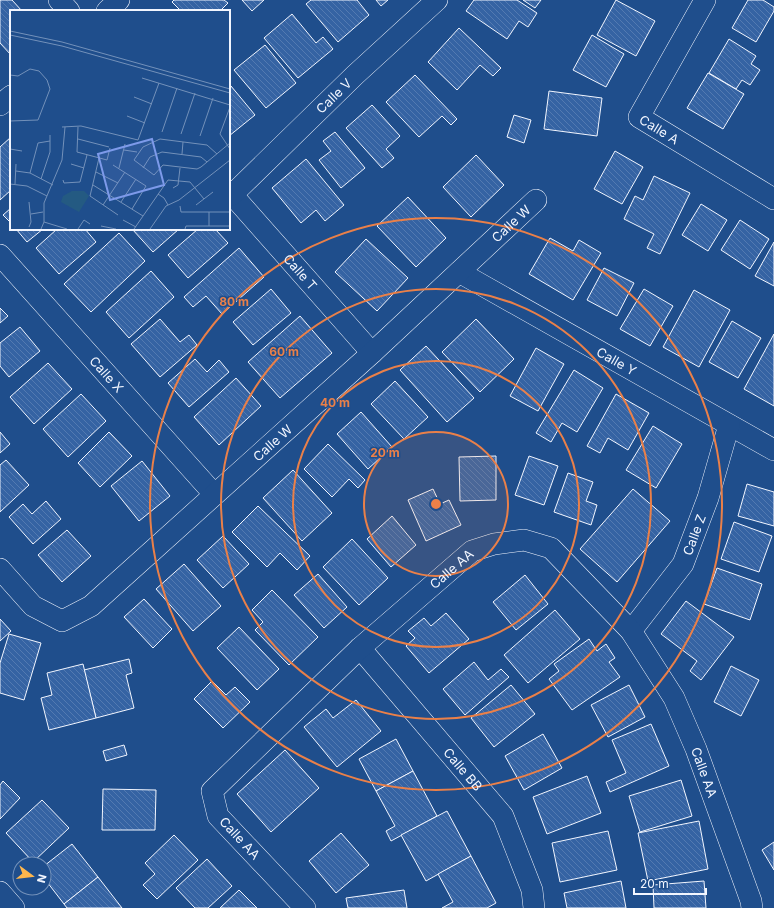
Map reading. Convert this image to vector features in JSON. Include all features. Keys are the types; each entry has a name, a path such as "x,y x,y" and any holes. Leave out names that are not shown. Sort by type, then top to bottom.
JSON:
{"street":[{"path":"59,0 68,10"},
{"path":"108,10 120,0"},
{"name":"Calle V","path":"230,193 437,0"},
{"name":"Calle A","path":"698,2 639,117 774,199"},
{"path":"0,105 10,97"},
{"name":"Calle T","path":"230,193 372,353"},
{"name":"Calle W","path":"0,569 33,606 62,620 91,606 372,353 536,200"},
{"name":"Calle X","path":"0,255 214,494"},
{"name":"Calle Y","path":"459,272 774,450"},
{"name":"Calle Z","path":"630,631 682,564 708,498 729,425"},
{"name":"Calle AA","path":"305,908 218,816 212,791 360,648 472,551 494,544 524,540 551,548 630,631 674,698 696,749 751,901 752,908"},
{"name":"Calle BB","path":"360,648 503,816 532,890 534,908"},
{"path":"0,892 14,908"}],"building":[{"path":"0,0 12,0 21,10 10,10 10,54 0,43"},
{"path":"174,0 224,0 228,3 221,10 180,10 172,2"},
{"path":"242,0 264,0 252,11"},
{"path":"311,0 357,0 369,15 338,42 306,4"},
{"path":"376,0 388,0 381,6"},
{"path":"474,0 517,0 537,13 528,27 519,21 507,39 466,11"},
{"path":"523,0 541,0 535,8"},
{"path":"616,0 655,21 636,56 597,35"},
{"path":"748,0 763,0 774,7 774,11 756,42 732,28"},
{"path":"292,14 316,43 323,37 333,49 298,78 264,38"},
{"path":"459,28 501,68 493,76 480,65 457,90 428,62"},
{"path":"592,35 624,54 606,87 573,70"},
{"path":"729,39 756,56 751,64 760,70 750,85 742,80 736,89 709,73"},
{"path":"265,45 296,83 266,108 234,70"},
{"path":"708,73 744,94 723,129 687,108"},
{"path":"415,75 457,119 451,125 442,116 419,137 386,102"},
{"path":"230,86 255,115 230,135"},
{"path":"549,91 602,98 597,136 544,129"},
{"path":"372,105 400,136 386,149 394,158 382,168 346,128"},
{"path":"514,115 531,120 524,143 507,137"},
{"path":"335,132 365,168 341,188 319,160 331,151 323,141"},
{"path":"10,138 10,191 0,200 0,147"},
{"path":"615,151 643,167 622,204 594,189"},
{"path":"476,155 504,185 471,217 443,187"},
{"path":"306,159 344,205 325,221 316,210 301,223 272,188"},
{"path":"654,176 690,193 660,254 647,248 654,234 624,219 635,196 643,200"},
{"path":"408,197 446,238 416,267 377,226"},
{"path":"701,204 727,220 708,251 682,235"},
{"path":"10,209 10,222 3,215"},
{"path":"740,220 769,239 750,269 721,250"},
{"path":"17,230 42,230 27,242"},
{"path":"56,230 86,230 96,242 59,274 36,248"},
{"path":"133,230 178,230 153,252"},
{"path":"197,230 216,230 228,243 188,278 168,255"},
{"path":"119,233 145,261 91,312 64,284"},
{"path":"550,238 573,251 579,240 601,253 573,300 529,274"},
{"path":"366,239 408,278 377,311 335,272"},
{"path":"774,242 774,286 755,276"},
{"path":"239,248 264,277 222,314 206,296 193,307 184,297"},
{"path":"604,268 634,283 617,316 587,300"},
{"path":"151,271 174,297 129,338 106,312"},
{"path":"271,289 291,313 253,345 233,322"},
{"path":"644,289 673,306 650,346 620,329"},
{"path":"694,290 730,310 699,367 663,347"},
{"path":"0,308 8,316 0,323"},
{"path":"300,316 332,353 280,398 248,362"},
{"path":"160,319 180,342 189,335 197,345 160,377 131,344"},
{"path":"476,319 514,359 480,392 442,352"},
{"path":"732,321 761,338 738,378 709,362"},
{"path":"20,327 40,351 9,377 0,366 0,343"},
{"path":"774,334 774,406 744,389"},
{"path":"426,346 474,398 447,422 400,370"},
{"path":"536,348 564,364 538,411 510,396"},
{"path":"195,359 207,372 219,360 229,372 189,407 168,383"},
{"path":"48,363 72,389 34,424 10,397"},
{"path":"574,370 603,388 577,432 562,423 551,442 536,433"},
{"path":"236,378 261,406 219,445 194,417"},
{"path":"395,381 428,417 404,439 371,404"},
{"path":"81,394 106,421 68,457 43,429"},
{"path":"616,394 649,413 628,450 608,438 600,453 587,446"},
{"path":"361,412 392,447 368,469 337,434"},
{"path":"653,426 682,444 656,488 626,470"},
{"path":"0,432 10,444 0,453"},
{"path":"109,432 132,456 100,487 78,463"},
{"path":"328,444 365,480 358,488 349,479 332,497 304,469"},
{"path":"496,456 496,500 460,501 459,457"},
{"path":"529,456 558,466 544,505 515,495"},
{"path":"6,460 29,485 0,512 0,465"},
{"path":"142,461 170,496 139,521 111,486"},
{"path":"293,470 332,513 302,541 263,498"},
{"path":"568,473 593,482 586,501 597,505 591,525 554,512"},
{"path":"747,484 774,492 774,526 738,516"},
{"path":"433,489 440,504 449,500 461,525 426,541 408,500"},
{"path":"633,489 670,521 617,582 580,549"},
{"path":"46,501 61,519 33,544 9,517 23,504 32,514"},
{"path":"258,506 310,556 297,570 280,553 267,567 232,532"},
{"path":"392,516 416,545 391,567 367,539"},
{"path":"734,522 772,536 759,572 721,559"},
{"path":"67,530 91,556 62,582 38,555"},
{"path":"223,536 249,564 223,588 197,560"},
{"path":"352,539 388,578 359,605 323,567"},
{"path":"184,564 221,606 193,631 156,589"},
{"path":"717,568 762,584 750,620 704,604"},
{"path":"318,574 347,607 324,628 294,595"},
{"path":"525,575 548,604 516,630 493,602"},
{"path":"272,590 318,637 289,665 255,630 263,622 252,610"},
{"path":"144,599 172,629 153,648 124,617"},
{"path":"686,601 734,637 701,680 690,671 697,661 661,634"},
{"path":"555,610 580,639 528,683 504,655"},
{"path":"446,613 469,639 429,673 406,646 415,638 408,631 424,618 431,626"},
{"path":"0,619 11,631 0,641"},
{"path":"239,627 279,669 257,690 217,648"},
{"path":"9,634 41,643 24,700 0,693 0,663"},
{"path":"589,639 597,651 606,644 615,658 609,662 620,677 572,710 549,679 559,671 554,664"},
{"path":"129,659 132,673 126,675 134,708 96,718 84,670"},
{"path":"474,662 488,680 501,669 509,677 465,715 443,689"},
{"path":"83,664 96,718 49,730 41,698 52,695 47,673"},
{"path":"731,666 759,680 741,716 714,702"},
{"path":"212,681 226,695 235,687 250,702 223,728 194,699"},
{"path":"511,685 535,714 494,747 471,718"},
{"path":"629,685 645,717 608,737 591,705"},
{"path":"356,700 381,731 337,767 304,727 326,709 333,718"},
{"path":"651,724 669,766 610,792 606,782 626,773 612,740"},
{"path":"543,734 562,768 524,790 505,756"},
{"path":"396,739 413,771 376,791 359,759"},
{"path":"124,745 127,755 106,761 103,751"},
{"path":"285,750 319,788 271,832 237,794"},
{"path":"413,771 437,816 391,841 386,831 395,826 376,791"},
{"path":"587,776 601,813 547,834 533,797"},
{"path":"681,780 692,816 640,832 629,796"},
{"path":"3,781 20,798 0,819 0,785"},
{"path":"103,789 156,790 155,830 102,830"},
{"path":"42,800 69,828 39,856 27,856 6,833"},
{"path":"447,811 471,856 426,881 401,835"},
{"path":"699,821 708,869 648,881 638,833"},
{"path":"608,831 617,870 560,882 552,843"},
{"path":"341,833 369,865 336,893 309,861"},
{"path":"174,835 198,860 157,899 143,885 155,874 145,863"},
{"path":"774,842 774,870 762,850"},
{"path":"72,844 98,877 64,904 52,888 52,860"},
{"path":"471,856 496,903 487,908 442,908 453,902 438,874"},
{"path":"207,859 232,886 208,908 195,908 176,888"},
{"path":"98,877 122,908 67,908 64,904"},
{"path":"621,881 626,908 567,908 564,893"},
{"path":"704,881 706,908 654,908 653,885"},
{"path":"239,890 257,908 220,908"},
{"path":"404,890 407,908 348,908 346,898"}]}
